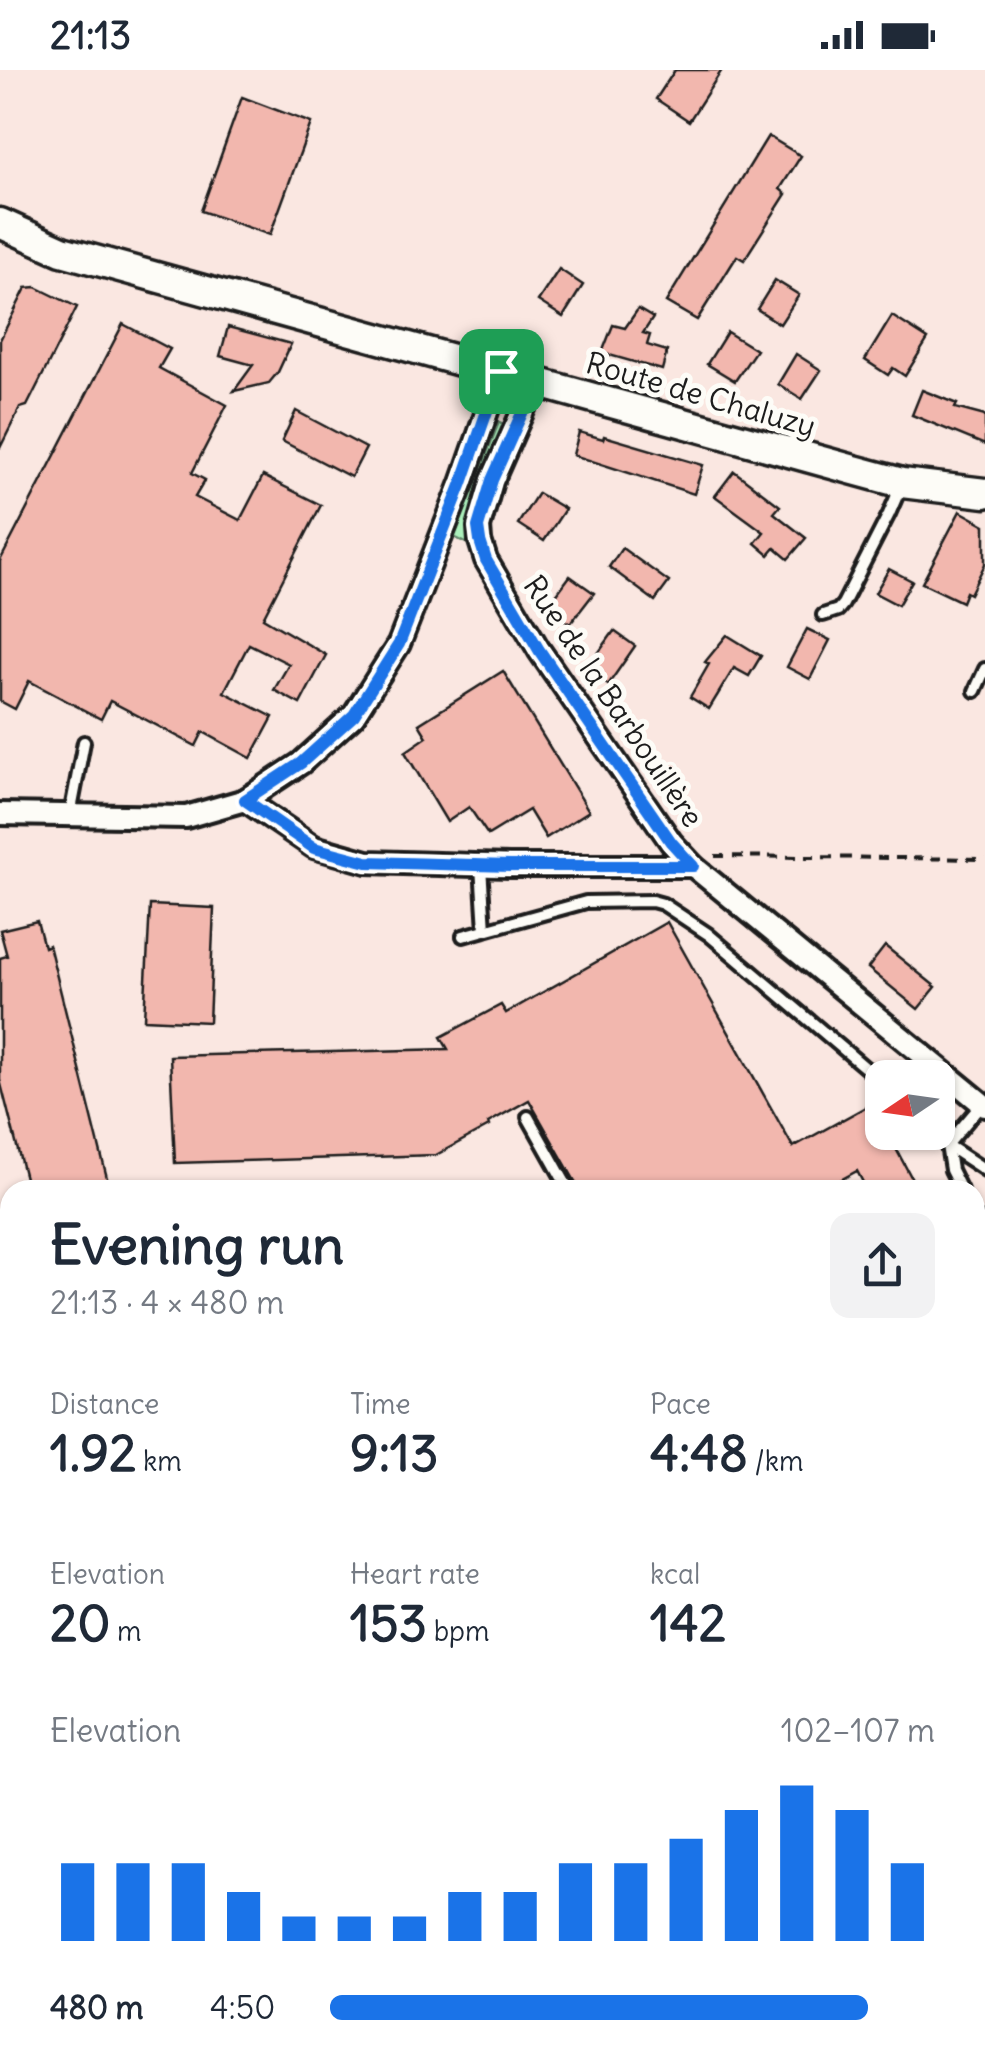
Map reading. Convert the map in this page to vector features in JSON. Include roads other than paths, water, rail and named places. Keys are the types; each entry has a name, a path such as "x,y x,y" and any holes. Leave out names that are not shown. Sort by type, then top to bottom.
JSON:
{"street":[{"name":"Route de Chaluzy","path":"0,222 62,250 902,483 985,492"},
{"path":"0,814 186,817 245,800 301,763 354,715 399,644 501,371"},
{"name":"Rue de la Barbouillère","path":"536,382 492,480 478,527 486,560 539,650 688,861 984,1105"},
{"path":"245,800 314,848 367,862 481,866 688,861"}],"lane":[{"path":"823,615 843,604 902,483"},
{"path":"975,692 985,669"},
{"path":"70,816 84,742"},
{"path":"481,866 485,930"},
{"path":"463,936 586,902 663,904 708,934 865,1068"},
{"path":"955,1136 984,1105"},
{"path":"528,1117 563,1180"},
{"path":"948,1150 956,1180"},
{"path":"955,1150 985,1170"}]}
